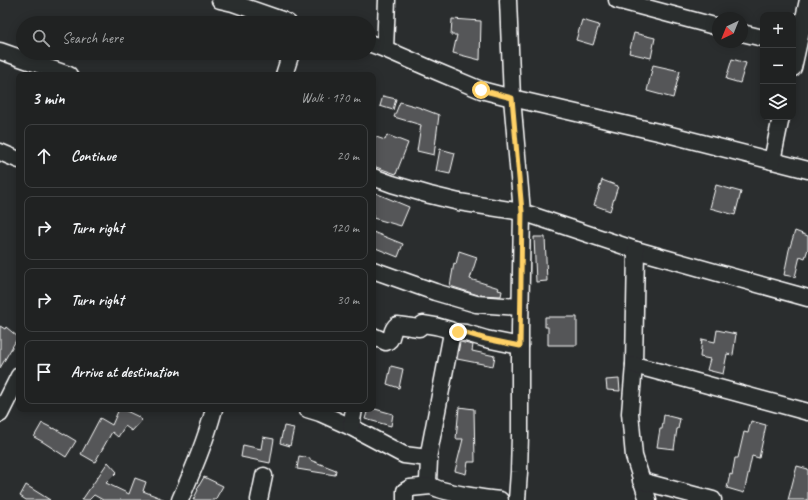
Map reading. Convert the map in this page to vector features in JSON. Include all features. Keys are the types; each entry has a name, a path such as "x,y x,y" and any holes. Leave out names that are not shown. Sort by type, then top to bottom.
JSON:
{"street":[{"path":"220,0 270,16"},
{"path":"385,49 387,0"},
{"path":"508,0 512,98 522,212 520,435 517,500"},
{"path":"617,0 712,25"},
{"path":"796,59 800,48 808,0"},
{"path":"748,34 760,37"},
{"path":"376,46 481,90 670,135 808,170"},
{"path":"0,51 16,57"},
{"path":"26,60 60,72"},
{"path":"285,72 289,60"},
{"path":"772,160 780,120"},
{"path":"0,152 16,159"},
{"path":"376,178 430,195 459,202 522,212 636,250 808,298"},
{"path":"636,250 634,365 630,413 634,456 648,500"},
{"path":"376,271 435,292 476,304 520,307"},
{"path":"376,337 386,342 391,338 393,330 397,325 419,328 423,324 441,327 450,330 451,332 466,333 520,346"},
{"path":"431,486 428,481 428,458 451,332"},
{"path":"634,365 808,412"},
{"path":"0,414 16,382"},
{"path":"180,500 194,469 213,412"},
{"path":"317,412 351,426 404,455 428,458"},
{"path":"351,426 353,412"},
{"path":"260,500 264,476"},
{"path":"641,480 714,500"},
{"path":"405,500 405,491 410,488 431,486 460,494 500,500"}],"building":[{"path":"452,19 481,21 480,60 453,53 457,35 451,35"},
{"path":"582,20 599,25 593,45 576,40"},
{"path":"634,33 655,38 651,58 629,53"},
{"path":"732,59 746,63 740,83 726,79"},
{"path":"653,65 680,71 673,98 647,91"},
{"path":"383,96 396,99 393,110 380,106"},
{"path":"400,102 439,115 434,155 417,151 421,125 394,117"},
{"path":"387,135 408,143 396,174 376,167 376,137 385,140"},
{"path":"440,149 455,153 450,174 436,171"},
{"path":"602,180 618,186 610,211 594,205"},
{"path":"716,185 741,192 735,215 710,208"},
{"path":"376,193 409,207 401,226 376,219"},
{"path":"795,231 808,236 808,249 805,258 800,256 795,277 784,275 789,250"},
{"path":"376,233 403,244 398,257 376,248"},
{"path":"534,237 545,237 547,281 536,282"},
{"path":"459,251 477,257 470,279 499,288 498,290 502,291 501,296 478,295 450,286 454,263 456,264"},
{"path":"545,317 577,317 577,345 548,345 548,327 545,327"},
{"path":"0,326 5,329 6,327 16,335 16,340 0,368"},
{"path":"717,330 736,334 733,355 727,354 723,374 707,370 710,359 700,357 702,339 715,342"},
{"path":"460,342 473,345 472,351 495,356 493,366 457,359"},
{"path":"391,366 403,369 399,388 387,384"},
{"path":"619,379 620,391 607,390 606,380"},
{"path":"459,407 474,409 475,462 468,462 466,474 455,471 463,439 456,439"},
{"path":"376,409 393,414 391,426 365,419 367,412 376,412"},
{"path":"118,412 128,412 142,420 132,431 125,426 118,437 112,432 95,462 81,454 100,418 112,425"},
{"path":"664,415 680,419 674,449 657,447"},
{"path":"751,421 766,425 759,458 752,456 744,493 727,488 730,474 732,475 735,458 738,458 744,432 748,433"},
{"path":"42,423 76,441 66,457 34,437"},
{"path":"284,426 294,428 290,446 280,443"},
{"path":"263,437 274,439 270,463 241,457 243,445 261,449"},
{"path":"299,456 310,458 310,460 336,470 335,475 297,469"},
{"path":"108,462 117,472 106,483 129,494 135,478 146,482 143,491 163,500 103,500 94,495 89,500 82,500"},
{"path":"797,466 808,469 808,500 788,500"},
{"path":"204,477 223,486 215,500 193,500 198,490 197,489"},
{"path":"26,485 50,500 26,500 20,496"}],"route":[{"path":"458,332 520,346 522,212 512,98 481,90"}]}
